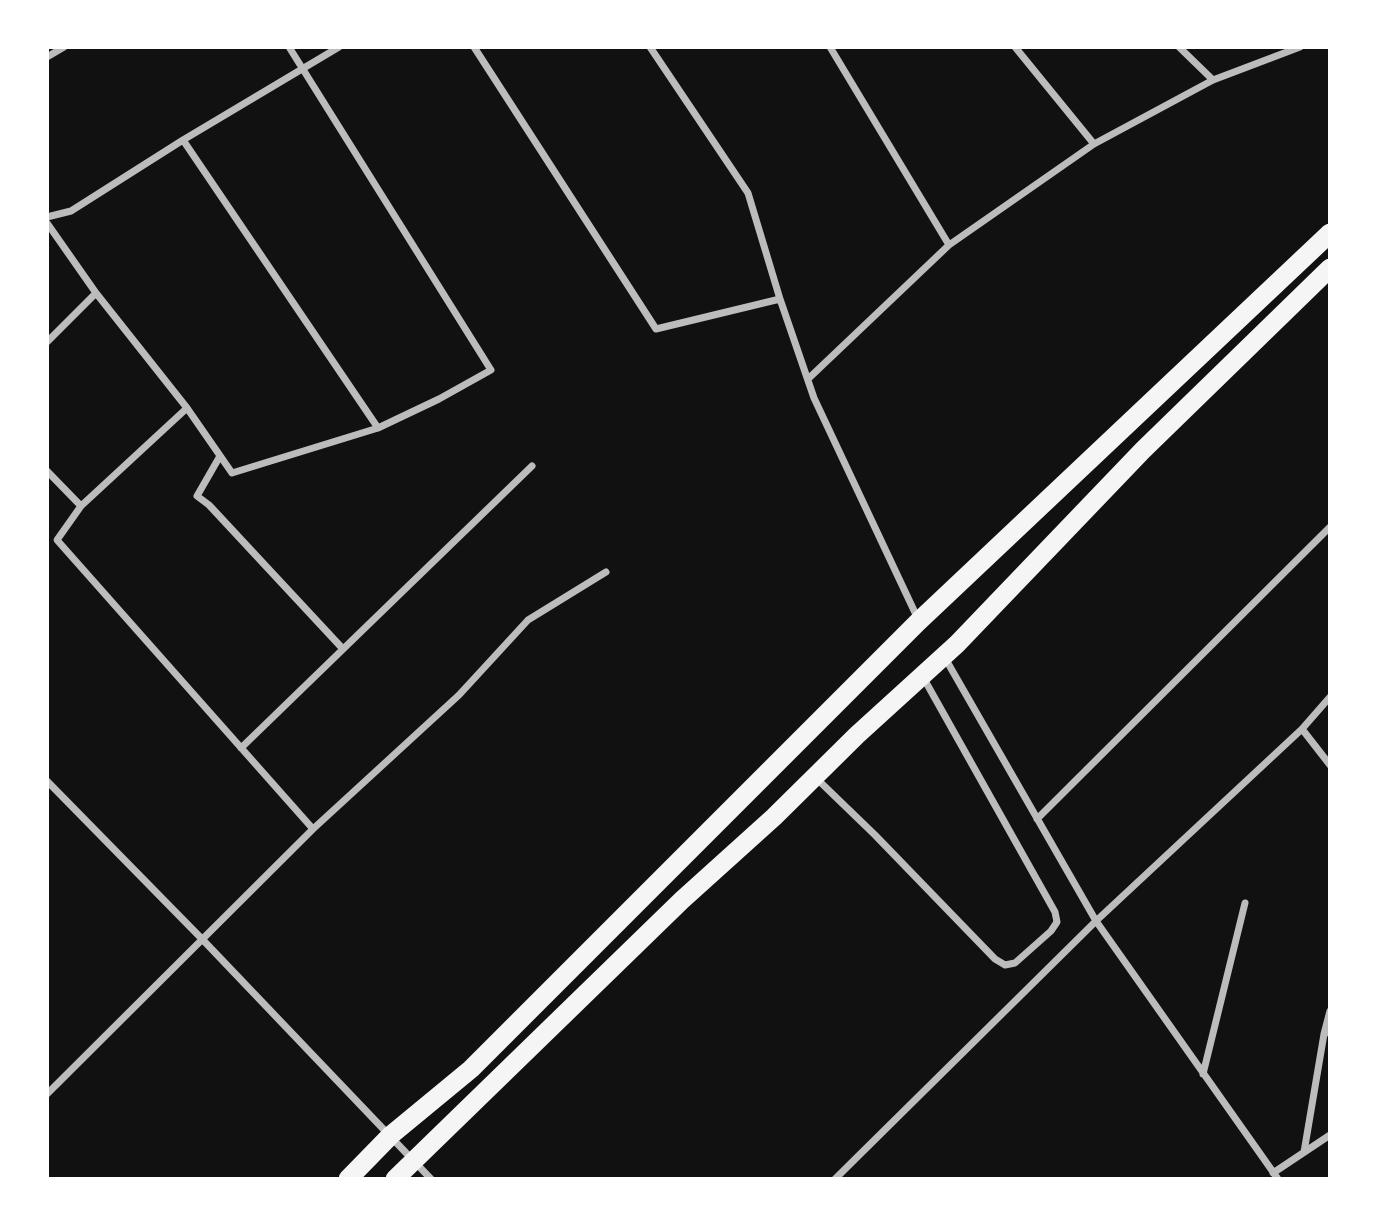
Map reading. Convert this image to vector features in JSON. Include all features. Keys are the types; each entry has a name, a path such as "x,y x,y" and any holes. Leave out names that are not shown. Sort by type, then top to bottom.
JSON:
{"highway":[{"path":"348,1179 391,1135 471,1069 919,621 1330,233"},
{"path":"395,1179 673,909 957,644 1143,450 1330,268"}],"street":[{"path":"47,57 64,47"},
{"path":"47,223 96,293 187,408 232,473 378,428 491,370 289,47"},
{"path":"47,217 71,211 183,140 339,47"},
{"path":"474,47 656,329 780,299"},
{"path":"650,47 748,193 814,398 919,621"},
{"path":"830,47 949,245"},
{"path":"1015,47 1094,144"},
{"path":"1179,47 1213,80"},
{"path":"808,379 949,245 1094,144 1213,80 1300,47"},
{"path":"183,140 378,428"},
{"path":"47,342 96,293"},
{"path":"187,408 81,506 57,540 313,829"},
{"path":"220,456 197,496 209,505 343,649"},
{"path":"241,748 532,466"},
{"path":"47,471 81,506"},
{"path":"1037,819 1330,527"},
{"path":"47,1094 313,829 459,695 528,620 606,572"},
{"path":"943,655 1096,921 1276,1176 1304,1152 1330,1135"},
{"path":"815,777 995,959 1005,965 1015,963 1052,931 1056,922 1055,912 923,676"},
{"path":"835,1179 1096,921 1302,729 1330,697"},
{"path":"1302,729 1330,765"},
{"path":"47,781 431,1179"},
{"path":"1203,1074 1245,902"},
{"path":"1304,1152 1330,1011"}]}
